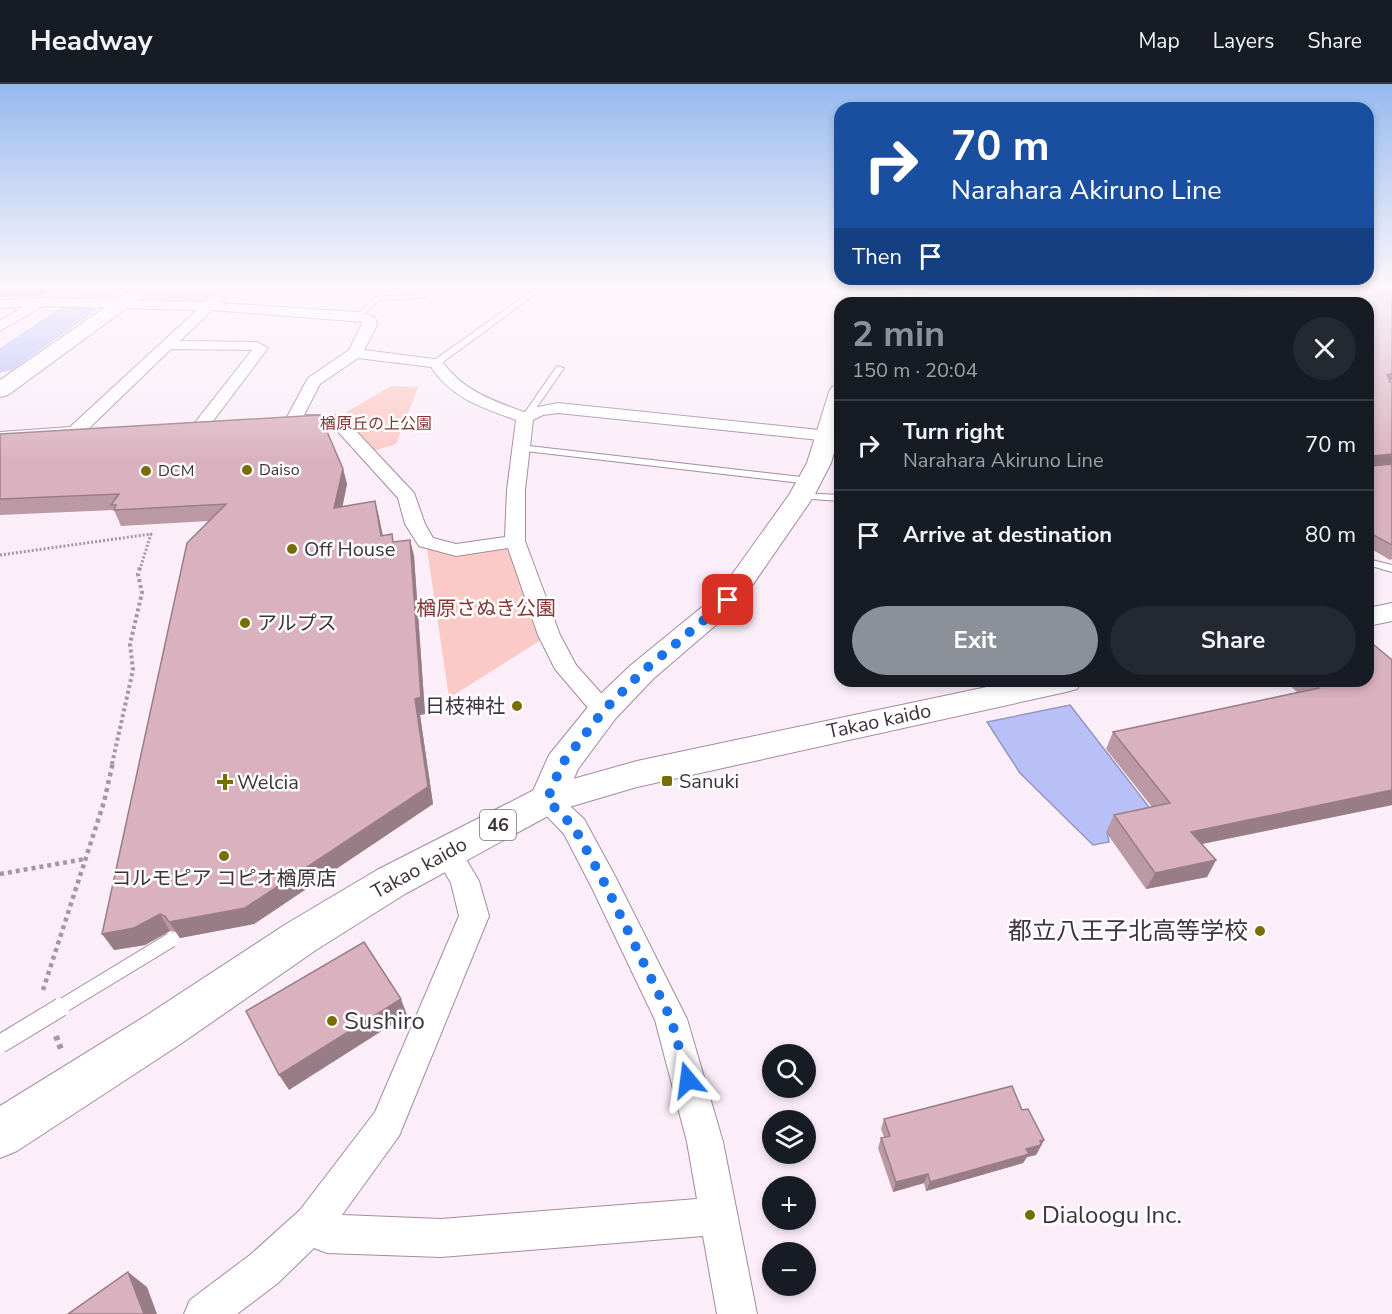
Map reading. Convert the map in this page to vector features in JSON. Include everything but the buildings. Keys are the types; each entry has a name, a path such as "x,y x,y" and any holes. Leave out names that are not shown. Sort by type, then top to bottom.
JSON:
{"main road":[{"path":"0,390 58,345"},
{"path":"547,800 562,764 604,710 642,672 728,600 805,489 819,463 834,416"},
{"path":"1374,616 1392,612"},
{"name":"Takao kaido","path":"0,1134 301,937 391,882 547,800 637,774 1038,687"}],"street":[{"path":"75,432 166,345"},
{"path":"201,425 261,348 257,346 202,345"},
{"path":"294,420 314,381 355,352 359,345"},
{"path":"355,352 436,363 443,377 458,391 525,418 539,411 558,408 829,436"},
{"path":"525,418 516,490 516,541 549,635 567,669 604,710"},
{"path":"270,422 336,419 407,497 415,524 426,542 456,550 516,541"},
{"path":"178,426 224,424"},
{"path":"0,437 98,431"},
{"path":"547,800 574,827 605,884 671,1019 705,1142 737,1314"},
{"path":"204,1314 264,1269 313,1223 387,1124 474,916 465,880 447,852"},
{"path":"313,1223 327,1234 441,1238 719,1216"}],"lane":[{"path":"436,363 460,345"},
{"path":"525,418 560,368"},
{"path":"520,448 805,489 834,496"},
{"path":"1374,559 1392,569"},
{"path":"1374,563 1381,564"},
{"path":"0,1044 171,940"}],"path":[{"path":"0,555 151,534 138,574 142,593 130,644 133,670 104,801 44,982 43,993"},
{"path":"0,874 85,859"},
{"path":"51,1027 77,1085"}],"green space":[{"name":"楢原丘の上公園","path":"391,386 418,387 396,444 366,453 335,419"},
{"name":"楢原さぬき公園","path":"515,541 549,635 449,698 426,542 456,550"}],"water":[{"path":"1070,705 1159,820 1107,832 1109,842 1093,845 1020,773 987,722"}],"waterway":[{"path":"0,363 26,345"}],"place":[{"name":"Daiso","path":"247,470"},
{"name":"DCM","path":"146,471"},
{"name":"Off House","path":"292,549"},
{"name":"アルプス","path":"245,623"},
{"name":"日枝神社","path":"517,706"},
{"name":"Sanuki","path":"667,781"},
{"name":"Welcia","path":"225,782"},
{"name":"コルモピア コピオ楢原店","path":"224,856"},
{"name":"都立八王子北高等学校","path":"1260,931"},
{"name":"Sushiro","path":"332,1021"},
{"name":"Dialoogu Inc.","path":"1030,1215"}],"route":[{"path":"688,1080 671,1019 605,884 574,827 547,800 562,764 604,710 642,672 728,600"}]}
